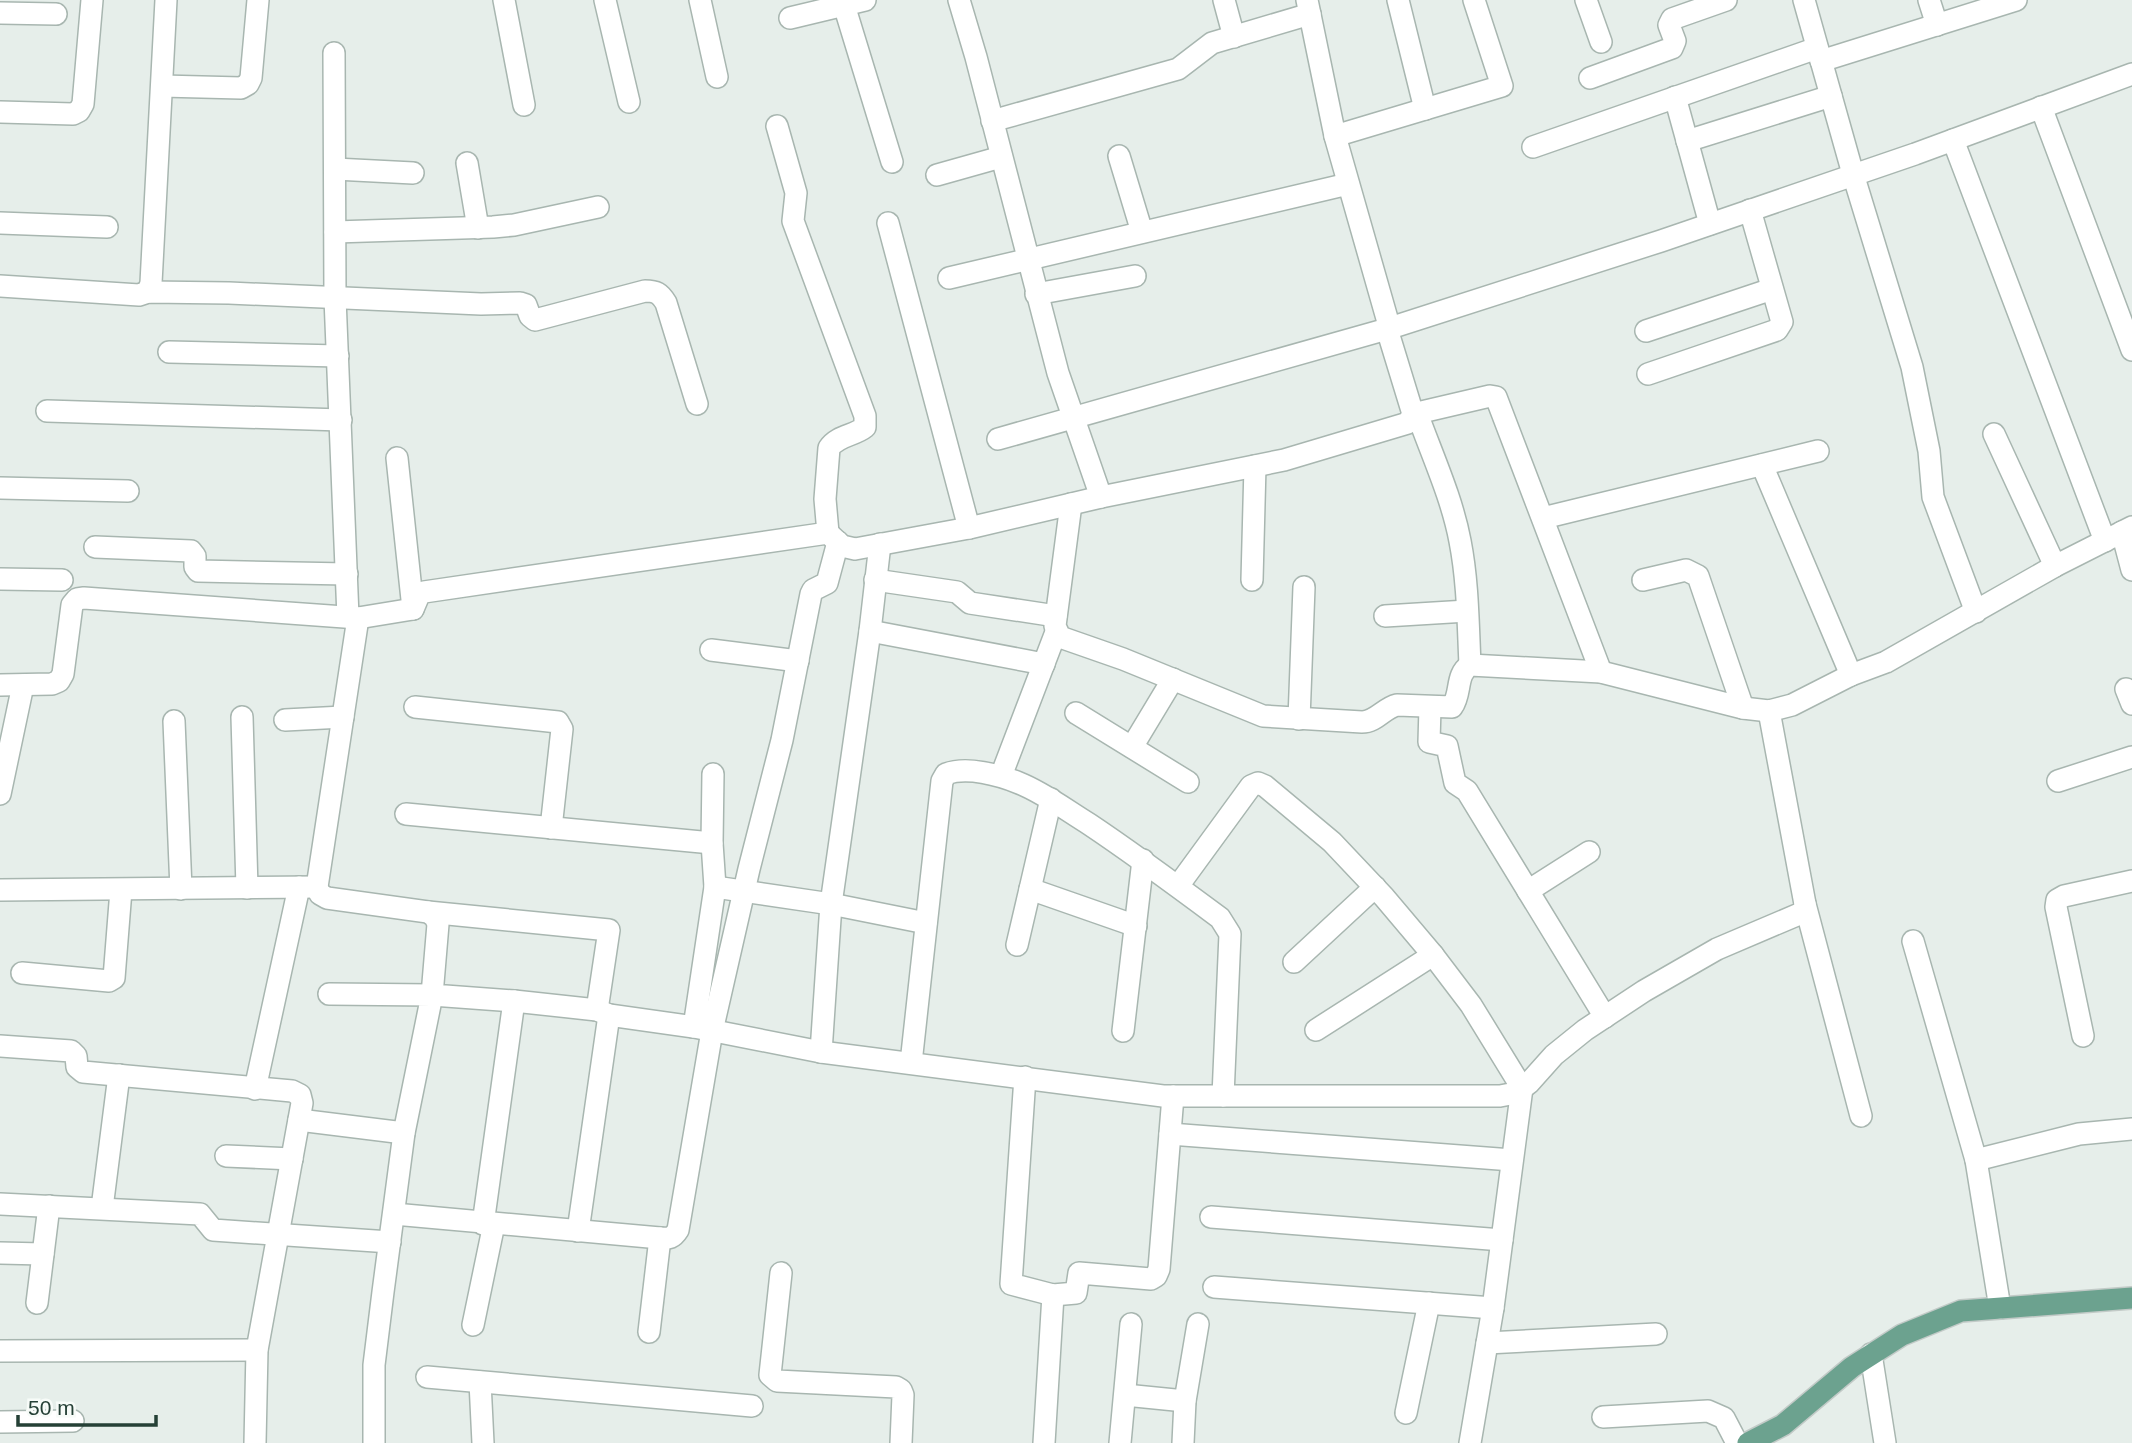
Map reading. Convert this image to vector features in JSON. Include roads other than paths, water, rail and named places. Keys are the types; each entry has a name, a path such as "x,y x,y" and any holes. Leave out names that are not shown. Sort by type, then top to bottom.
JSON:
{"main road":[{"path":"1748,1443 1783,1425 1871,1354 1902,1335 1961,1311 2132,1298"}],"street":[{"path":"0,112 73,114 79,111 83,104 92,0"},
{"path":"148,292 151,283 166,0"},
{"path":"162,86 241,88 248,84 251,78 258,0"},
{"path":"505,0 524,105"},
{"path":"605,0 629,102"},
{"path":"699,0 717,77"},
{"path":"1224,0 1234,37"},
{"path":"1398,0 1425,109"},
{"path":"1335,136 1502,86 1474,0"},
{"path":"1586,0 1601,42"},
{"path":"1590,78 1672,48 1675,41 1670,25 1672,19 1726,0"},
{"path":"1804,0 1853,174 1912,367 1929,451 1933,497 1976,612"},
{"path":"1929,0 1937,25"},
{"path":"1533,147 1675,97 1819,55 1937,25 2016,0"},
{"path":"962,1 1058,373 1101,497"},
{"path":"790,18 854,3 892,162"},
{"path":"992,121 1178,69 1191,62 1205,47 1309,7 1335,136 1389,329 1415,414 1457,525 1465,579 1470,665"},
{"path":"0,13 56,14"},
{"path":"256,1088 308,887 343,717 353,617 347,574 335,298 334,53"},
{"path":"998,439 1389,329 1750,210 1953,140 2132,74"},
{"path":"1688,141 1831,96"},
{"path":"1675,97 1710,223"},
{"path":"2041,107 2132,350"},
{"path":"703,1029 746,890 782,740 811,594 813,590 827,583 833,537 825,499 830,448 840,438 865,427 865,416 793,221 796,193 776,125"},
{"path":"1953,140 2132,570"},
{"path":"1119,156 1142,232"},
{"path":"937,175 1001,157"},
{"path":"467,163 478,228"},
{"path":"335,169 414,173"},
{"path":"950,278 1348,184"},
{"path":"335,232 514,225 598,207"},
{"path":"1648,374 1777,330 1782,322 1750,210"},
{"path":"0,223 107,227"},
{"path":"888,223 969,528"},
{"path":"1037,294 1135,276"},
{"path":"0,286 139,295 148,292 481,304 520,303 526,305 535,320 645,291 654,291 662,295 666,303 697,404"},
{"path":"1646,331 1772,289"},
{"path":"169,352 338,356"},
{"path":"833,537 842,546 855,550 969,528 1101,497 1284,460 1408,423 1415,414 1490,396 1496,397 1601,672"},
{"path":"47,411 341,420"},
{"path":"1994,434 2055,566"},
{"path":"1544,519 1818,451"},
{"path":"397,458 413,609"},
{"path":"1762,465 1851,675"},
{"path":"1252,580 1255,466"},
{"path":"0,488 128,491"},
{"path":"1001,776 1044,664 1056,624 1071,504"},
{"path":"1056,624 1060,636 1264,716 1369,722 1397,705 1452,707 1456,701 1461,674 1470,665 1601,672 1743,708 1769,711 1792,705 1851,675 1886,662 2055,566 2119,534"},
{"path":"413,609 419,595 424,592 833,537"},
{"path":"821,1052 831,904 880,544"},
{"path":"95,547 191,551 195,556 195,567 198,571 347,574"},
{"path":"1643,580 1686,570 1698,576 1743,708"},
{"path":"0,579 62,580"},
{"path":"875,580 957,592 970,603 1056,624"},
{"path":"1299,719 1304,587"},
{"path":"0,685 52,684 59,681 63,674 72,605 77,599 84,597 353,617 413,609"},
{"path":"1385,616 1467,611"},
{"path":"870,631 1044,664"},
{"path":"711,650 798,661"},
{"path":"1132,747 1173,679"},
{"path":"0,794 23,685"},
{"path":"415,707 558,722 562,729 551,828"},
{"path":"1430,707 1429,742 1447,746 1455,783 1467,791 1605,1017"},
{"path":"1769,711 1805,904 1861,1116"},
{"path":"1076,713 1188,782"},
{"path":"242,717 247,888"},
{"path":"285,720 343,717"},
{"path":"174,721 181,889"},
{"path":"2058,781 2132,757"},
{"path":"911,1063 942,780 946,774 954,771 1001,776 1051,799 1143,860 1220,918 1230,934 1223,1096"},
{"path":"394,1214 669,1239 678,1230 703,1029 715,887 712,844 713,774"},
{"path":"1178,886 1251,786 1258,783 1265,786 1332,842 1433,955 1471,1005 1522,1088 1493,1308 1470,1443"},
{"path":"1017,945 1051,799"},
{"path":"406,814 712,844"},
{"path":"1528,891 1589,852"},
{"path":"1123,1031 1143,860"},
{"path":"2083,1036 2056,908 2057,900 2064,896 2132,881"},
{"path":"0,890 308,887 327,898 428,912 608,930 603,1012 578,1231"},
{"path":"715,887 831,904 926,923"},
{"path":"1294,962 1375,887"},
{"path":"1030,889 1136,926"},
{"path":"22,973 109,981 114,978 121,890"},
{"path":"329,994 432,995 514,1000 603,1012 821,1052 1173,1096 1500,1096 1516,1093 1554,1055 1644,991 1717,949 1794,918 1804,912 1805,904"},
{"path":"374,1443 374,1365 404,1133 432,995 438,924 428,912"},
{"path":"1913,942 1976,1160 2000,1308"},
{"path":"1316,1030 1433,955"},
{"path":"473,1325 489,1224 514,1000"},
{"path":"0,1046 71,1051 76,1056 79,1070 292,1091 300,1095 302,1103 257,1350 255,1443"},
{"path":"102,1208 119,1076"},
{"path":"1025,1077 1012,1284 1053,1295 1076,1293 1079,1273 1151,1279 1156,1276 1159,1269 1173,1096"},
{"path":"299,1120 404,1133"},
{"path":"1976,1160 2079,1134 2132,1129"},
{"path":"1170,1134 1513,1160"},
{"path":"226,1156 292,1159"},
{"path":"0,1204 200,1214 213,1230 390,1242"},
{"path":"37,1303 49,1206"},
{"path":"1211,1217 1502,1240"},
{"path":"649,1332 660,1238"},
{"path":"0,1253 43,1254"},
{"path":"781,1273 771,1375 773,1379 896,1387 903,1395 901,1443"},
{"path":"1214,1287 1493,1308"},
{"path":"1044,1443 1053,1295"},
{"path":"1406,1413 1429,1303"},
{"path":"1120,1443 1132,1324"},
{"path":"1183,1443 1185,1401 1198,1324"},
{"path":"1487,1343 1656,1334"},
{"path":"0,1351 257,1350"},
{"path":"1871,1354 1885,1443"},
{"path":"427,1377 751,1406"},
{"path":"480,1382 483,1443"},
{"path":"1125,1395 1185,1401"},
{"path":"1603,1417 1708,1411 1724,1419 1737,1443"},
{"path":"0,1422 72,1421"}]}
